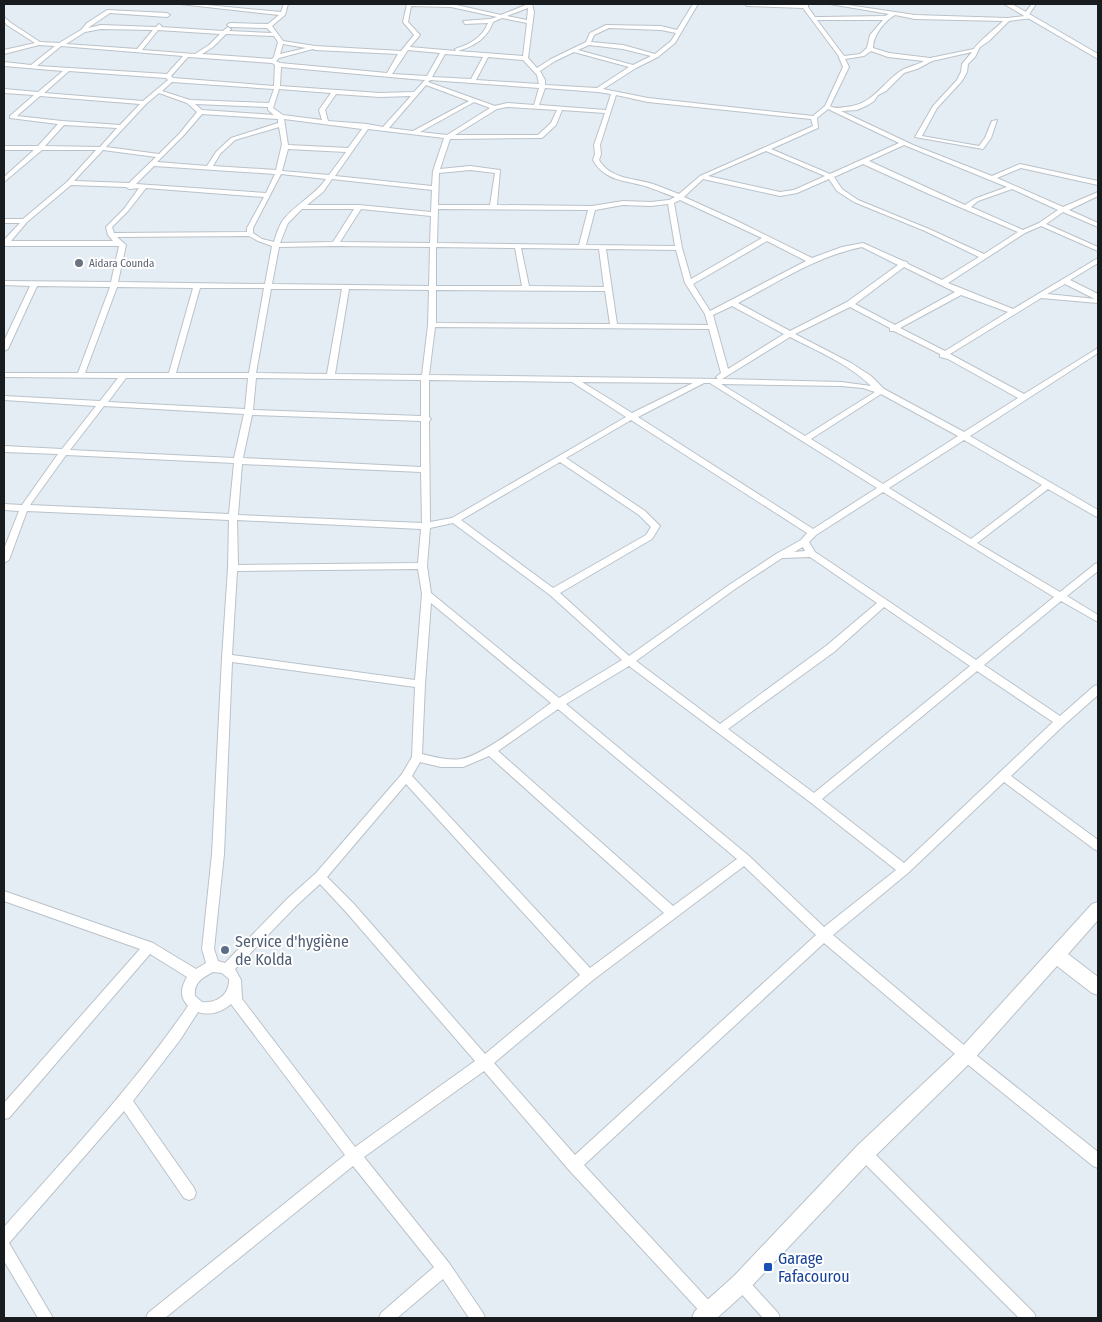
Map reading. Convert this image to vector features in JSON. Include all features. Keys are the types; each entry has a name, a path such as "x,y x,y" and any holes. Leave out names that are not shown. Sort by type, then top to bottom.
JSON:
{"main road":[{"path":"1007,4 1098,57"},
{"path":"706,1315 741,1283 864,1153 966,1055 1098,909"},
{"path":"1056,955 1098,987"}],"street":[{"path":"83,31 89,24 116,4"},
{"path":"182,4 245,12 283,14"},
{"path":"230,25 269,26 283,14 286,4"},
{"path":"389,74 404,50 417,35 406,26 405,18 410,4 457,6 487,11 508,20 530,22"},
{"path":"465,22 491,21 530,4 530,22 525,58"},
{"path":"598,90 634,66 656,56 674,42 696,4"},
{"path":"300,207 436,211 493,208 592,208 623,203 651,204 671,202 680,197 702,177 727,165 768,150 816,127 816,116 826,107 846,67 844,58 813,18 806,5 747,4"},
{"path":"833,4 894,14 1007,20 1028,16 1034,4"},
{"path":"109,11 167,15 139,50"},
{"path":"240,16 245,12"},
{"path":"5,14 6,24 39,43"},
{"path":"813,18 838,21 851,18 886,18 894,14"},
{"path":"870,49 869,41 874,33 883,26 886,18"},
{"path":"196,55 212,46 235,20"},
{"path":"995,120 988,138 981,148 918,137 935,107 959,81 964,72 965,64 973,56 975,50 1007,20"},
{"path":"453,51 476,43 483,38 491,21"},
{"path":"269,26 281,42 315,48 453,51 525,58 538,70 543,78 544,86 536,106"},
{"path":"588,43 592,34 608,26 661,28 680,32"},
{"path":"32,67 61,44 83,31 101,27 276,35"},
{"path":"254,116 271,107 277,87 276,61 281,42"},
{"path":"4,52 39,43 61,44 276,61 389,74 427,81 598,90 658,102 816,116 845,116"},
{"path":"538,70 588,43 623,47 656,56"},
{"path":"276,61 315,48"},
{"path":"844,58 862,54 870,49"},
{"path":"870,49 888,55 930,60"},
{"path":"572,50 634,66"},
{"path":"834,110 857,108 866,104 902,72 916,68 930,60 975,50"},
{"path":"385,129 427,81 443,52"},
{"path":"4,243 25,221 69,183 102,150 144,103 170,78 187,55"},
{"path":"473,82 486,55"},
{"path":"4,64 66,71 380,95 415,94"},
{"path":"4,120 12,117 66,71"},
{"path":"427,81 495,108"},
{"path":"4,91 144,103"},
{"path":"158,91 189,102 271,107"},
{"path":"325,122 322,110 335,91"},
{"path":"614,93 597,145 598,154 596,160 599,167 606,174 680,197 812,261"},
{"path":"415,132 474,100"},
{"path":"189,102 200,112 254,116 281,121 325,122 367,126 448,137 540,137 554,124 560,108"},
{"path":"227,969 292,902 320,877 406,777 418,757 420,684 427,594 422,566 426,526 425,378 432,326 436,171 448,137 495,108 507,105 608,112"},
{"path":"250,234 250,228 278,172 286,147 281,121 271,107"},
{"path":"826,107 904,143 992,178 1098,225"},
{"path":"129,187 182,134 200,112"},
{"path":"4,116 62,123 124,127"},
{"path":"208,168 218,153 233,139 266,130 281,121"},
{"path":"4,180 39,149 62,123"},
{"path":"212,966 208,949 218,854 233,568 233,518 238,461 249,412 252,376 268,285 276,245 285,222 300,207 321,191 367,126"},
{"path":"702,177 780,194 795,192 904,143"},
{"path":"286,147 350,150"},
{"path":"4,148 146,152 160,156"},
{"path":"768,150 830,176 839,190 856,201 921,227 985,257"},
{"path":"863,161 1023,232"},
{"path":"153,164 278,172 435,188"},
{"path":"992,178 1020,166 1098,183"},
{"path":"436,171 470,168 498,171 493,208"},
{"path":"69,183 129,187 144,186 266,195"},
{"path":"81,374 114,285 123,245 118,243 111,235 109,227 126,210 144,186"},
{"path":"966,208 976,200 1012,187"},
{"path":"944,283 1023,232 1041,224 1062,210 1098,194"},
{"path":"671,202 679,248 689,283 709,314 724,374"},
{"path":"335,244 359,208"},
{"path":"582,247 592,208"},
{"path":"4,221 25,221"},
{"path":"1041,224 1098,249"},
{"path":"111,235 250,234 260,240 276,245 679,248"},
{"path":"689,283 767,238"},
{"path":"4,243 118,243"},
{"path":"709,314 734,304 812,261 842,249 863,245 961,292 1012,312"},
{"path":"518,248 526,289"},
{"path":"602,248 614,327"},
{"path":"943,355 1098,260"},
{"path":"712,381 789,334 850,304 904,264"},
{"path":"1065,281 1098,296"},
{"path":"4,283 197,286 268,285 432,289 607,289"},
{"path":"4,349 34,284"},
{"path":"172,375 197,286"},
{"path":"331,376 346,287"},
{"path":"893,329 961,292"},
{"path":"1039,296 1098,301"},
{"path":"734,304 868,378 882,391 1098,514"},
{"path":"850,304 893,329 984,375 1007,390 1024,397"},
{"path":"432,326 711,327"},
{"path":"4,330 13,330"},
{"path":"418,757 441,763 463,763 490,751 558,704 630,661 779,556 804,542 813,533 1098,350"},
{"path":"4,375 331,376 712,381 840,384 882,391"},
{"path":"4,560 24,508 64,452 124,375"},
{"path":"576,380 813,533"},
{"path":"4,516 7,507 426,526 455,520 631,417 702,381"},
{"path":"712,381 971,543 1098,619"},
{"path":"804,440 882,391"},
{"path":"4,398 249,412 426,419"},
{"path":"4,449 425,470"},
{"path":"553,593 649,537 656,526 642,512 560,458"},
{"path":"971,543 1047,485"},
{"path":"455,520 553,593 630,661 722,728 904,870"},
{"path":"804,542 812,554 1060,722"},
{"path":"779,556 812,554"},
{"path":"233,568 422,566"},
{"path":"814,799 1098,566"},
{"path":"427,594 745,859 824,935 966,1055 1098,1161"},
{"path":"722,728 830,649 884,602"},
{"path":"227,658 420,684"},
{"path":"574,1165 824,935 904,870 1060,722 1098,689"},
{"path":"490,751 672,914"},
{"path":"1003,776 1098,846"},
{"path":"406,777 589,976"},
{"path":"153,1318 354,1156 484,1063 589,976 745,859"},
{"path":"320,877 350,908 706,1315"},
{"path":"4,896 149,947 195,975"},
{"path":"4,1113 149,947"},
{"path":"234,989 228,999 218,1006 206,1008 196,1005 189,997 189,986 195,975 203,969 212,966 227,969 233,974 236,1001 354,1156 444,1268 478,1318"},
{"path":"4,1238 124,1100 182,1026 196,1005"},
{"path":"124,1100 189,1193"},
{"path":"864,1153 1029,1318"},
{"path":"4,1248 46,1318"},
{"path":"386,1318 444,1268"},
{"path":"741,1283 773,1318"}],"place":[{"name":"Aidara Counda","path":"79,263"},
{"name":"Service d'hygiène de Kolda","path":"225,950"},
{"name":"Garage Fafacourou","path":"768,1267"}]}
